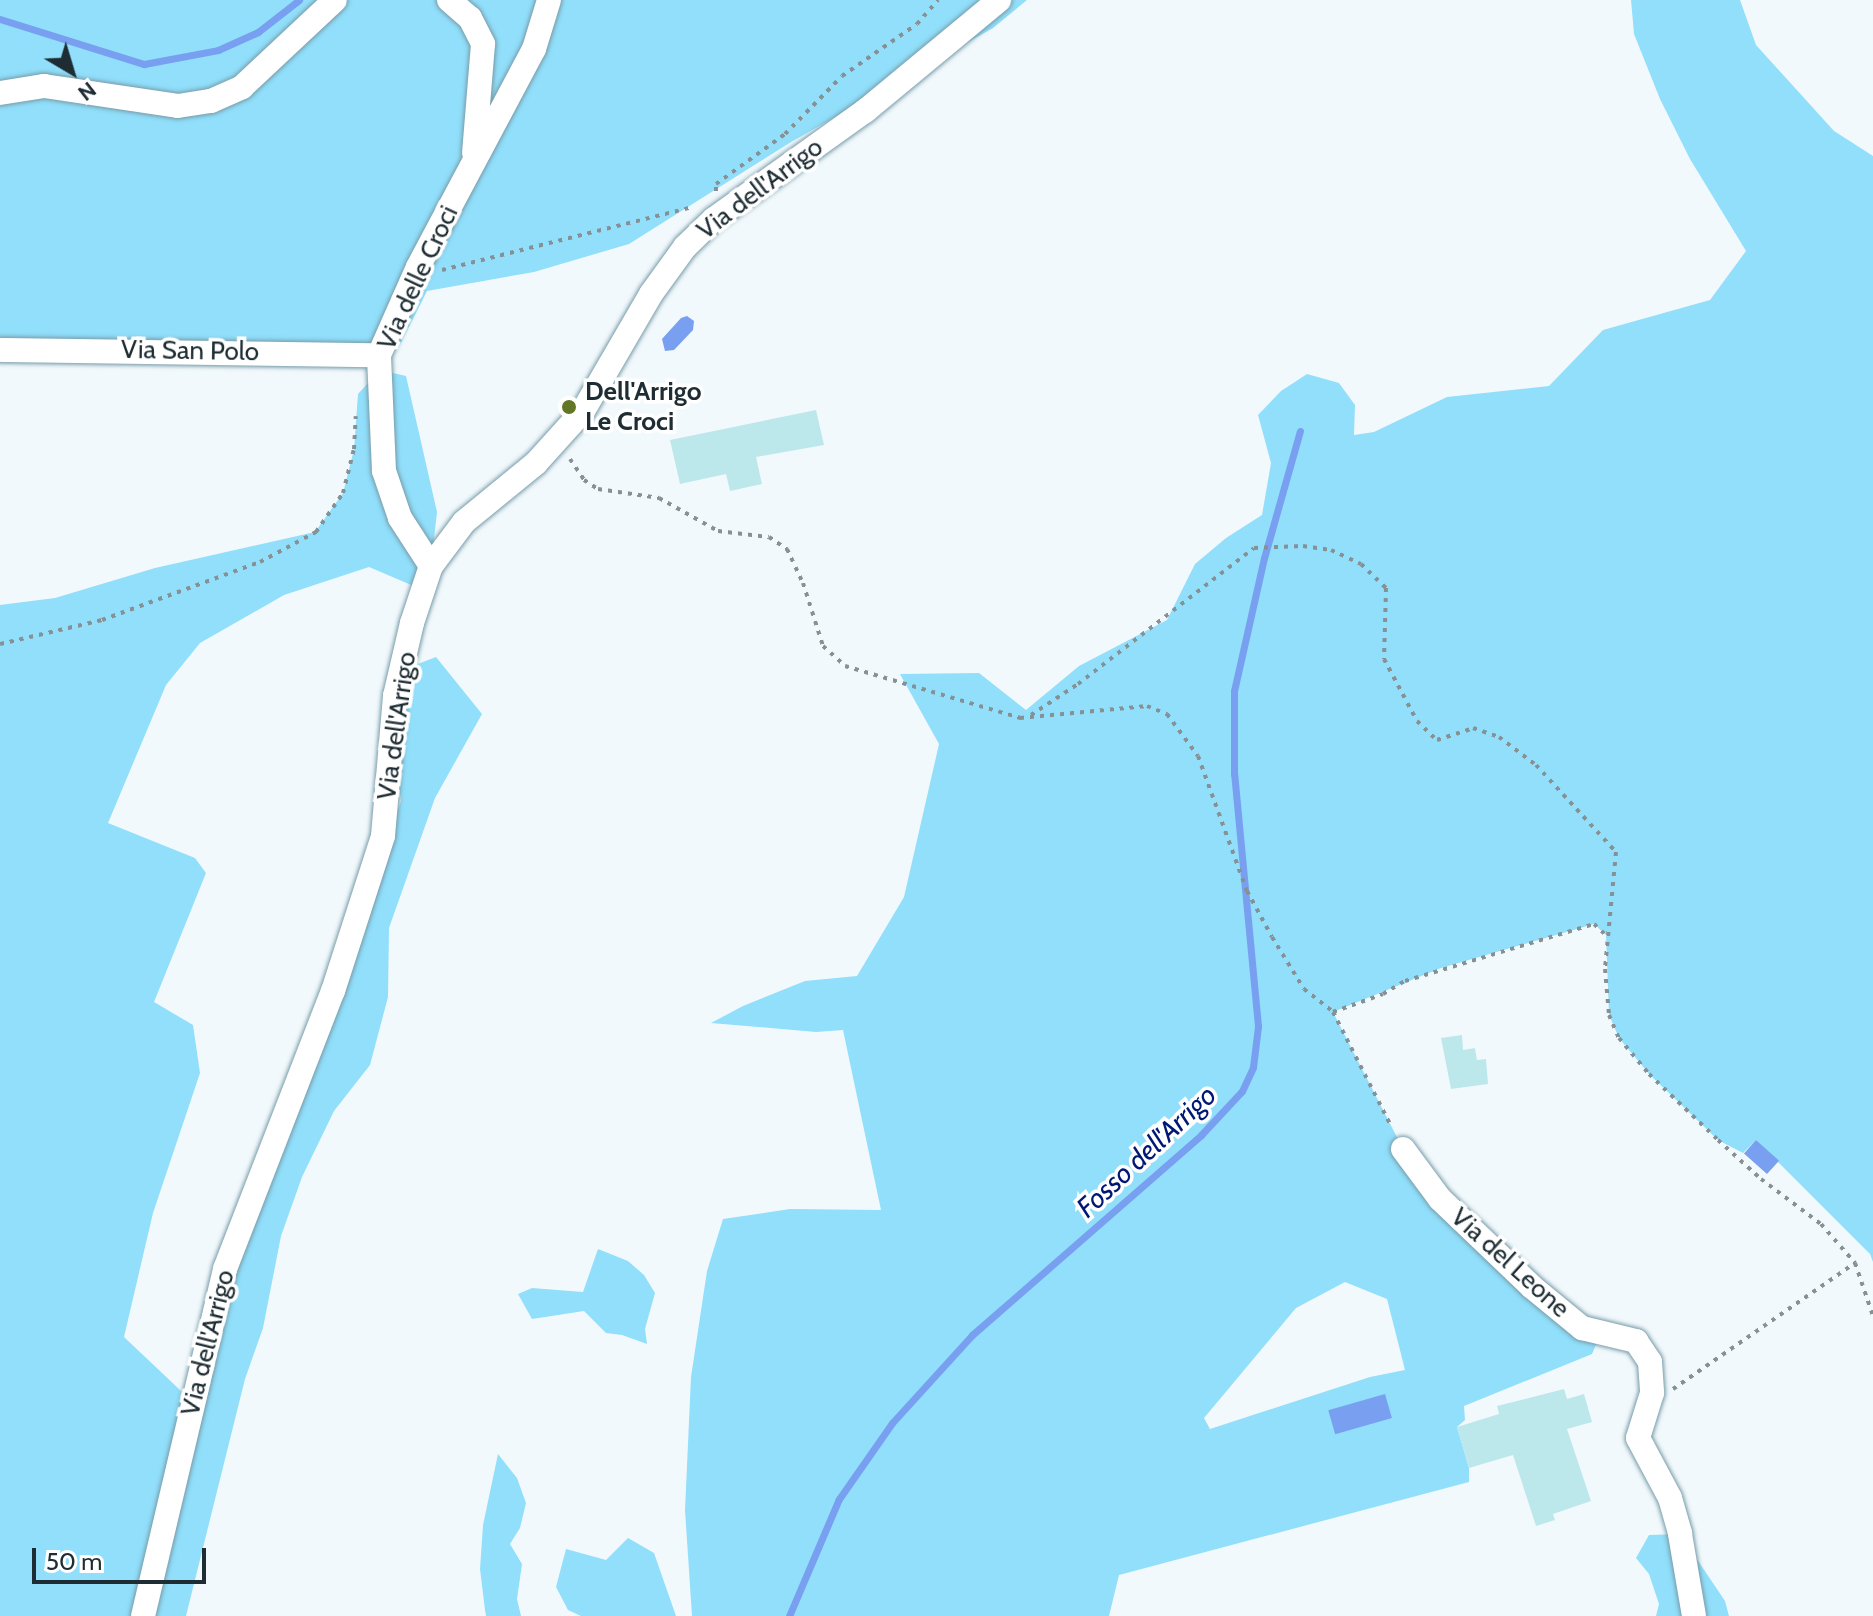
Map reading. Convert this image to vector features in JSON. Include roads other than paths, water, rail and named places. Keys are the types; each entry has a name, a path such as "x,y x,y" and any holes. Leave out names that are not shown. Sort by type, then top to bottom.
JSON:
{"street":[{"path":"0,93 44,86 178,106 211,101 242,87 335,0"},
{"path":"449,0 470,18 483,44 473,164"},
{"name":"Via delle Croci","path":"431,566 400,518 384,471 379,355 415,274 534,49 549,0"},
{"name":"Via dell'Arrigo","path":"143,1616 225,1269 333,991 383,836 395,696 412,623 431,566 464,522 536,463 583,411 651,294 685,247 714,219 865,111 999,0"},
{"name":"Via San Polo","path":"0,350 224,350 379,355"},
{"name":"Via del Leone","path":"1403,1149 1440,1199 1582,1328 1636,1341 1650,1362 1652,1393 1638,1438 1670,1498 1680,1534 1694,1616"}],"water":[{"path":"687,316 694,321 693,330 674,350 665,351 662,339 681,318"},
{"path":"1756,1140 1779,1161 1767,1174 1744,1153"},
{"path":"1385,1394 1392,1418 1335,1434 1328,1410"}],"waterway":[{"path":"0,19 144,64 218,50 258,32 299,0"},
{"name":"Fosso dell'Arrigo","path":"789,1616 839,1499 892,1423 972,1335 1201,1135 1242,1091 1253,1067 1258,1026 1234,774 1234,691 1264,558 1300,431"}],"place":[{"name":"Dell'Arrigo Le Croci","path":"569,407"}]}
